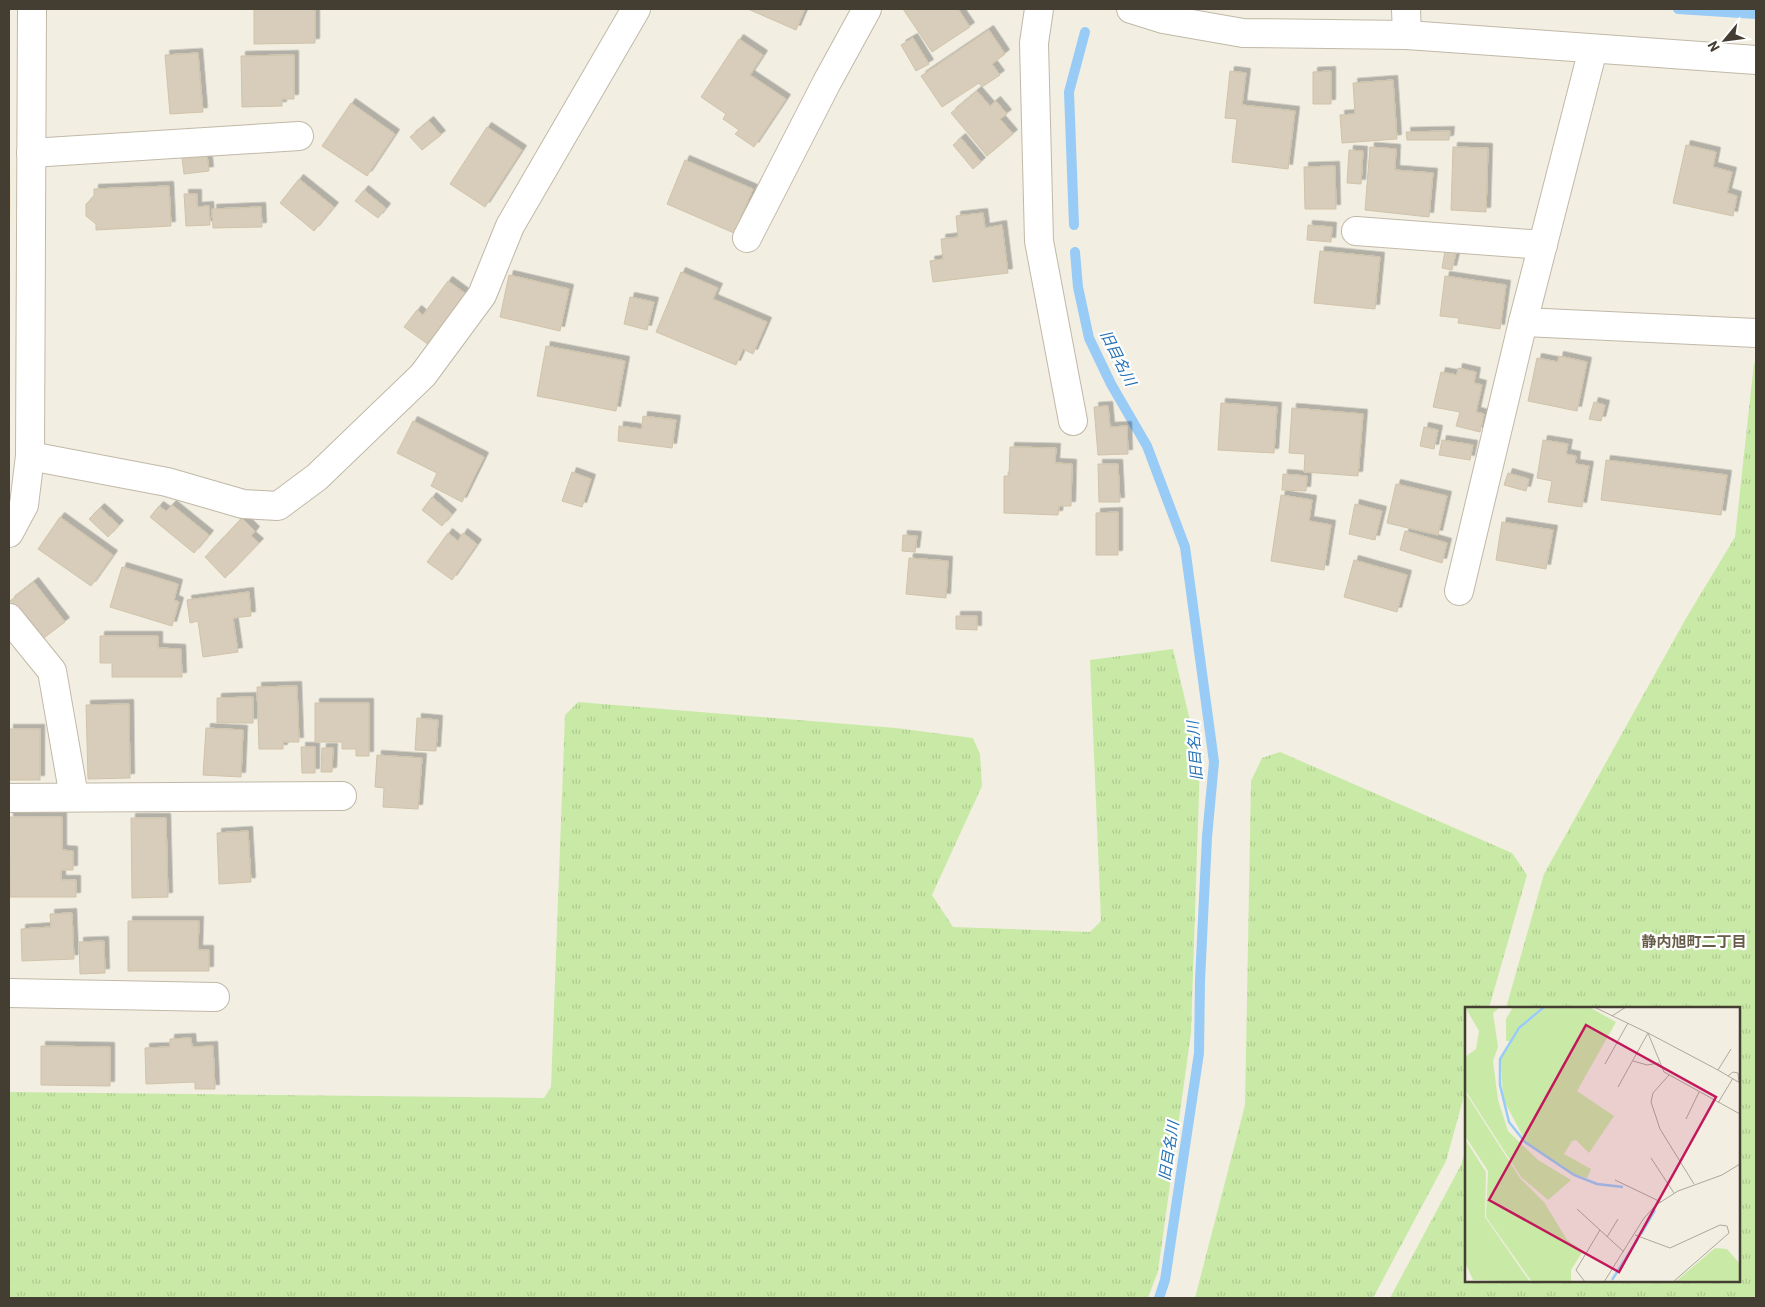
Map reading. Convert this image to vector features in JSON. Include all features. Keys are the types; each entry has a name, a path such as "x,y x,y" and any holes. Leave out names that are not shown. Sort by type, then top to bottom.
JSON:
{"street":[{"path":"9,533 24,505 30,456 32,9"},
{"path":"30,456 167,482 243,504 278,506 317,477 423,375 482,294 510,226 636,9"},
{"path":"748,238 827,82 867,9"},
{"path":"1039,9 1034,43 1039,241 1073,421"},
{"path":"1131,9 1163,19 1243,34 1406,22 1593,49 1756,60"},
{"path":"1459,591 1523,322 1593,49"},
{"path":"31,153 299,136"},
{"path":"1356,230 1543,245"},
{"path":"1523,322 1756,333"},
{"path":"9,618 52,671 74,797"},
{"path":"9,798 342,796"},
{"path":"9,993 215,997"}],"shaded area":[{"path":"9,67 11,204 9,266"}],"green space":[{"path":"1754,363 1756,363 1756,1298 1390,1298 1461,1165 1465,1151 1465,1282 1740,1282 1740,1007 1506,1007 1544,874 1685,620 1735,537"},
{"path":"1173,649 1200,763 1191,1033 1158,1271 1148,1298 9,1298 9,1092 544,1098 551,1087 565,715 578,702 896,728 973,738 980,754 982,786 932,895 953,927 1090,932 1101,921 1090,660"},
{"path":"1280,752 1512,853 1527,875 1489,1007 1465,1007 1465,1093 1446,1161 1373,1298 1195,1298 1245,1105 1251,781 1262,758"}],"building":[{"path":"254,9 315,9 315,43 254,44"},
{"path":"748,9 805,9 796,30"},
{"path":"903,9 958,9 970,27 932,52"},
{"path":"989,30 1005,54 992,64 1000,75 982,87 979,83 942,107 921,76"},
{"path":"913,38 929,64 916,71 901,45"},
{"path":"739,39 763,55 750,75 786,99 754,147 735,134 739,130 723,119 726,114 701,97"},
{"path":"198,53 203,112 170,114 165,55"},
{"path":"294,55 294,99 282,99 282,106 242,107 241,56"},
{"path":"1230,71 1246,73 1242,105 1295,111 1288,169 1232,162 1237,119 1225,118"},
{"path":"1331,71 1331,104 1313,104 1313,72"},
{"path":"1393,80 1397,139 1342,143 1340,115 1355,114 1353,83"},
{"path":"977,91 990,106 996,101 1007,114 1000,119 1013,134 987,156 951,113"},
{"path":"351,103 395,134 367,176 322,146"},
{"path":"429,121 441,135 422,150 410,137"},
{"path":"487,127 522,150 485,207 450,184"},
{"path":"1450,131 1449,140 1407,140 1406,132"},
{"path":"961,138 981,162 973,169 953,145"},
{"path":"1686,145 1716,152 1713,167 1732,172 1727,193 1737,196 1733,216 1673,203"},
{"path":"1370,147 1396,149 1395,170 1433,173 1429,217 1365,210"},
{"path":"1453,147 1488,148 1486,212 1451,210"},
{"path":"1349,150 1363,151 1361,184 1347,183"},
{"path":"207,155 209,171 184,174 182,158"},
{"path":"685,160 753,189 734,233 667,204"},
{"path":"1335,166 1336,209 1305,209 1304,167"},
{"path":"299,179 334,207 314,231 280,203"},
{"path":"169,186 171,226 96,230 96,224 86,216 86,204 94,196 94,189"},
{"path":"364,190 386,208 378,218 355,201"},
{"path":"184,194 197,194 197,207 209,206 210,225 186,226"},
{"path":"261,207 262,227 213,228 212,209"},
{"path":"983,213 985,228 1002,225 1008,273 933,282 930,261 943,259 941,239 958,237 956,216"},
{"path":"1308,225 1332,227 1331,242 1307,240"},
{"path":"1320,251 1380,257 1375,309 1314,303"},
{"path":"1445,251 1456,253 1452,270 1442,268"},
{"path":"681,272 718,288 713,299 767,322 753,354 743,349 736,365 656,332"},
{"path":"509,275 569,289 560,331 500,317"},
{"path":"1445,276 1506,285 1500,329 1458,323 1459,318 1440,316"},
{"path":"448,281 466,294 429,345 404,327 417,310 423,315"},
{"path":"630,297 654,302 647,330 624,324"},
{"path":"546,346 625,361 616,411 537,396"},
{"path":"1559,356 1587,362 1577,411 1528,401 1537,358 1558,362"},
{"path":"1458,368 1476,372 1474,383 1482,385 1476,412 1484,414 1480,432 1456,426 1460,412 1433,407 1441,372 1457,375"},
{"path":"1594,402 1605,405 1601,421 1589,419"},
{"path":"1221,403 1277,407 1274,453 1218,450"},
{"path":"1108,406 1110,427 1127,426 1128,454 1098,455 1094,407"},
{"path":"1292,408 1363,414 1358,476 1304,472 1305,454 1289,453"},
{"path":"643,416 676,420 672,448 618,441 619,426 642,429"},
{"path":"413,421 484,457 462,502 431,486 437,473 397,453"},
{"path":"1424,427 1438,430 1434,449 1420,446"},
{"path":"1442,440 1473,445 1470,460 1439,455"},
{"path":"1543,440 1568,444 1566,454 1576,456 1575,464 1589,466 1582,507 1548,502 1552,481 1537,478"},
{"path":"1010,447 1056,448 1055,463 1072,464 1071,506 1059,506 1058,515 1004,513 1004,476 1009,476"},
{"path":"1606,460 1727,475 1721,515 1601,500"},
{"path":"1098,464 1118,464 1120,502 1099,502"},
{"path":"572,472 591,479 582,507 562,501"},
{"path":"1508,473 1529,479 1526,491 1504,485"},
{"path":"1283,474 1307,476 1306,491 1282,490"},
{"path":"1396,484 1447,496 1438,535 1387,523"},
{"path":"1281,495 1312,500 1309,521 1331,525 1324,570 1271,561"},
{"path":"432,497 452,514 442,526 422,510"},
{"path":"1355,504 1382,511 1375,540 1349,534"},
{"path":"172,505 209,535 194,553 150,517 159,506 166,511"},
{"path":"100,508 119,525 108,537 89,519"},
{"path":"1118,512 1118,555 1096,555 1096,513"},
{"path":"60,517 113,555 91,586 38,549"},
{"path":"242,518 255,531 251,536 259,543 225,578 205,557"},
{"path":"1502,522 1553,530 1546,569 1496,560"},
{"path":"1405,531 1447,543 1442,563 1400,550"},
{"path":"448,533 458,541 463,533 477,544 452,580 427,562"},
{"path":"903,535 917,536 915,552 902,551"},
{"path":"909,558 948,561 946,598 906,594"},
{"path":"1354,560 1407,575 1397,612 1344,597"},
{"path":"122,567 178,584 174,600 179,602 172,626 110,607"},
{"path":"34,582 65,622 41,640 10,601"},
{"path":"249,592 251,616 233,618 238,652 203,657 198,621 190,623 187,600"},
{"path":"956,616 977,616 977,630 956,629"},
{"path":"100,636 158,636 158,648 181,649 182,677 112,677 112,663 100,663"},
{"path":"297,686 299,742 283,742 283,749 259,749 257,687"},
{"path":"253,697 253,723 217,723 217,698"},
{"path":"315,703 369,703 369,756 356,756 356,749 342,749 342,742 315,742"},
{"path":"129,704 130,778 88,779 86,705"},
{"path":"417,718 438,720 436,751 415,750"},
{"path":"206,728 243,730 241,777 203,775"},
{"path":"9,729 40,729 40,780 9,780"},
{"path":"301,747 315,747 315,773 302,773"},
{"path":"322,748 333,748 332,772 321,772"},
{"path":"377,755 422,758 418,809 383,807 384,788 375,787"},
{"path":"9,817 62,817 62,850 73,851 73,870 61,870 61,880 76,880 76,897 10,897"},
{"path":"131,818 166,818 168,897 132,898"},
{"path":"248,831 251,882 219,884 217,833"},
{"path":"72,913 74,959 22,961 21,929 51,927 50,914"},
{"path":"128,921 199,921 198,950 209,950 209,971 128,971"},
{"path":"104,941 105,973 80,974 79,942"},
{"path":"191,1038 192,1047 213,1046 215,1089 195,1089 195,1082 146,1084 145,1048 170,1047 170,1039"},
{"path":"41,1046 110,1047 110,1086 41,1085"}],"waterway":[{"name":"旧目名川","path":"1678,9 1756,14"},
{"name":"旧目名川","path":"1074,225 1069,92 1085,32"},
{"name":"旧目名川","path":"1075,252 1078,287 1089,338 1111,384 1147,446 1185,547 1214,762 1207,837 1200,980 1199,1053 1165,1280 1159,1298"}],"district":[{"name":"静内旭町二丁目","path":"1694,942"}]}
